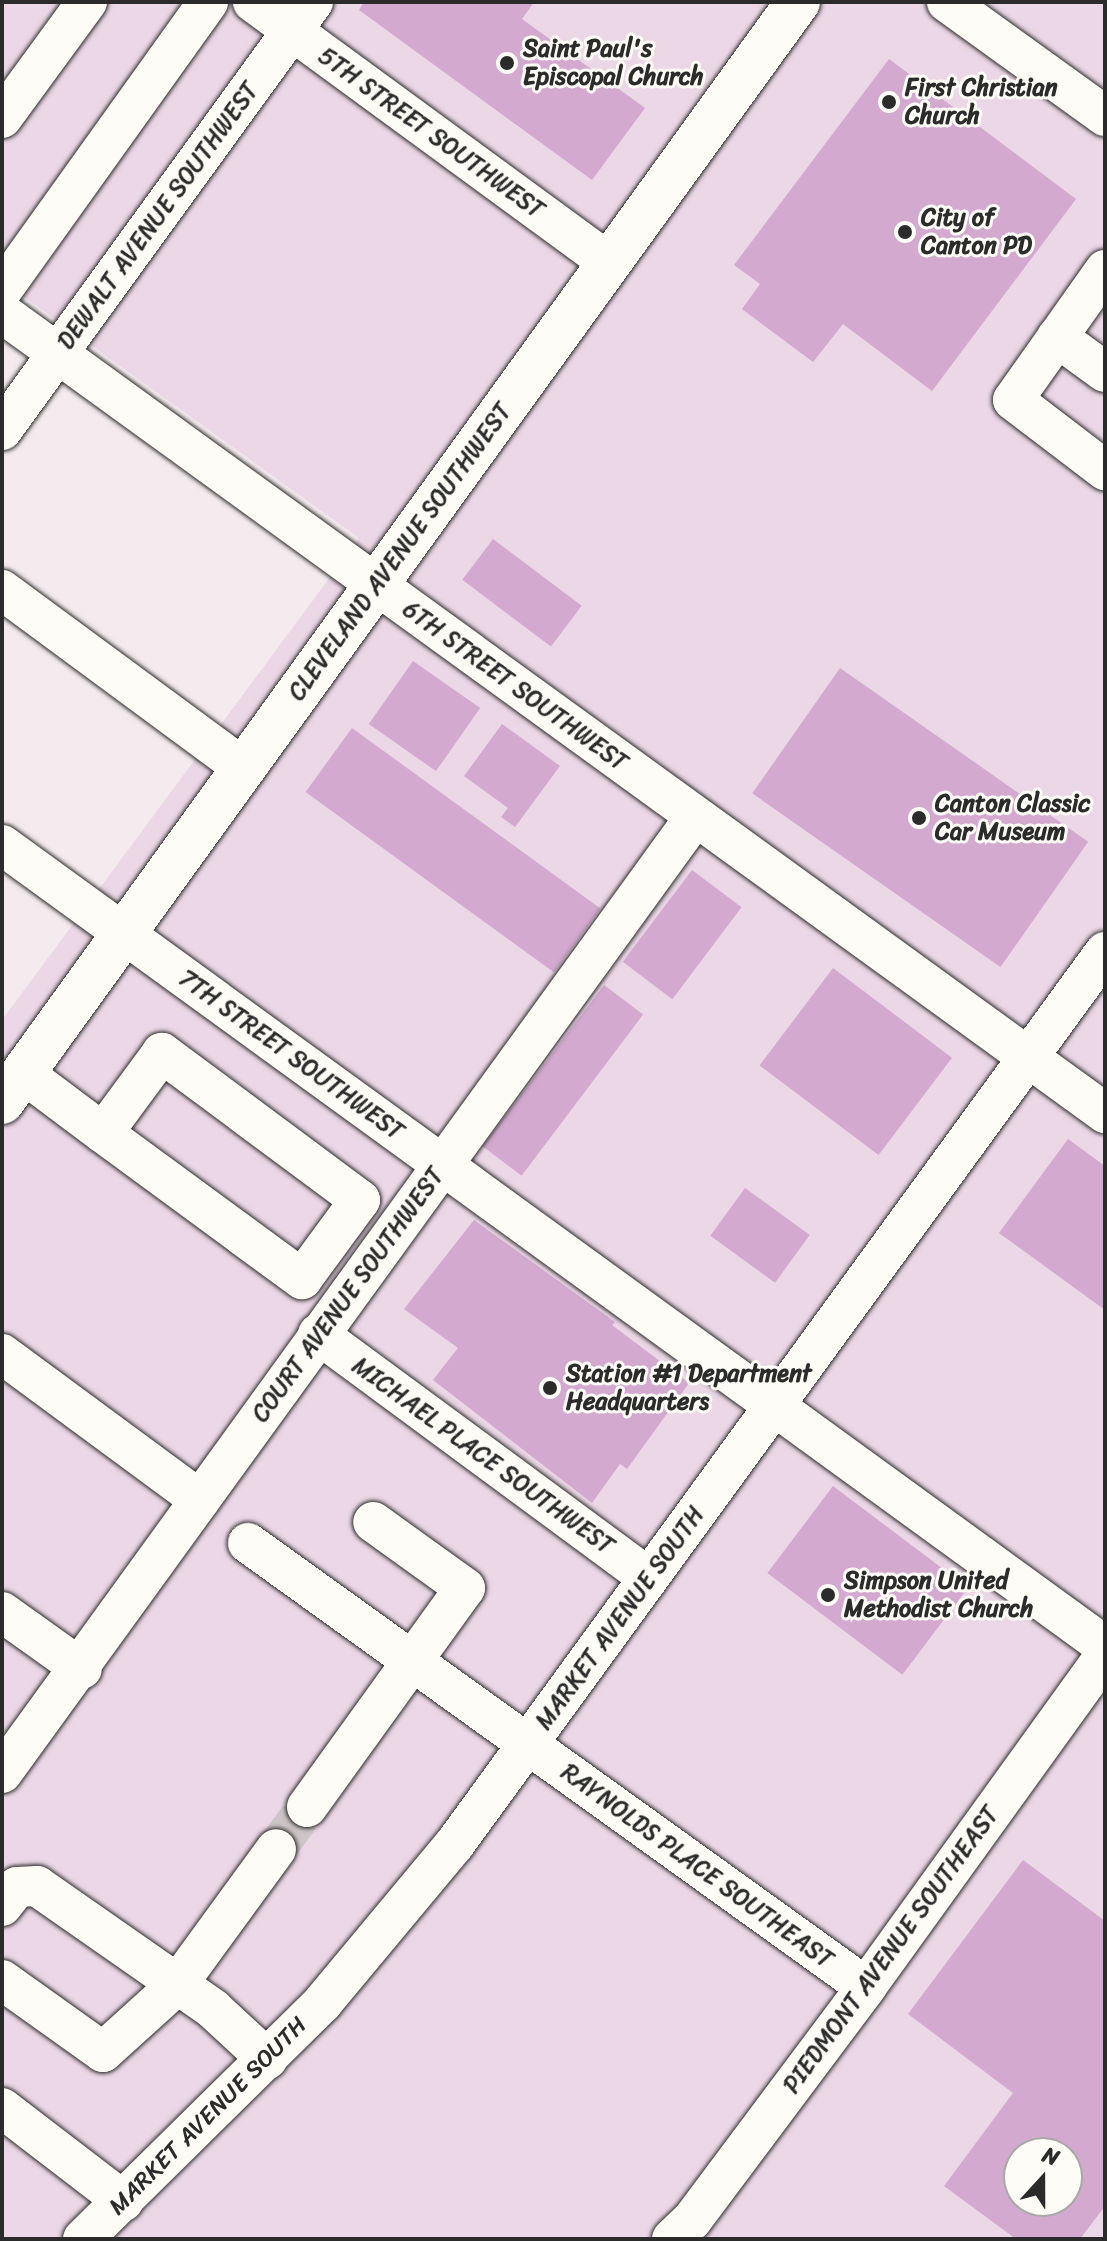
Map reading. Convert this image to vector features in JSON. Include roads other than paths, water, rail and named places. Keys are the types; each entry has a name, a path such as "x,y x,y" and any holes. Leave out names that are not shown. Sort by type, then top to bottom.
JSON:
{"main road":[{"name":"CLEVELAND AVENUE SOUTHWEST","path":"7,1094 798,2"}],"street":[{"path":"2,118 87,2"},
{"path":"2,290 208,2"},
{"name":"5TH STREET SOUTHWEST","path":"253,2 303,16 609,263"},
{"path":"947,2 989,14 1105,116"},
{"name":"DEWALT AVENUE SOUTHWEST","path":"2,430 303,16"},
{"path":"1105,270 1013,400 1105,470"},
{"name":"6TH STREET SOUTHWEST","path":"2,313 1105,1113"},
{"path":"1057,337 1105,372"},
{"path":"2,590 243,768"},
{"name":"COURT AVENUE SOUTHWEST","path":"2,1773 82,1669 318,1334 695,817"},
{"name":"7TH STREET SOUTHWEST","path":"2,845 443,1164 773,1409 1105,1646"},
{"name":"MARKET AVENUE SOUTH","path":"83,2239 267,2059 373,1945 528,1744 1105,952"},
{"path":"7,1094 103,1133 302,1279 360,1200 162,1053 103,1133"},
{"name":"MICHAEL PLACE SOUTHWEST","path":"318,1334 648,1577"},
{"path":"2,1354 200,1500"},
{"path":"307,1807 465,1588 373,1522"},
{"name":"RAYNOLDS PLACE SOUTHEAST","path":"248,1543 866,1987"},
{"path":"2,1612 82,1669"},
{"name":"PIEDMONT AVENUE SOUTHEAST","path":"672,2239 692,2220 866,1987 1105,1656"},
{"path":"2,1980 103,2052 177,1985 276,1849"},
{"path":"2,1906 17,1887 37,1886 177,1985 267,2059"},
{"path":"2,2108 123,2201"}],"tunnel":[{"path":"276,1849 307,1807"}],"place":[{"name":"Saint Paul's Episcopal Church","path":"507,63"},
{"name":"First Christian Church","path":"889,102"},
{"name":"City of Canton PD","path":"905,232"},
{"name":"Canton Classic Car Museum","path":"919,818"},
{"name":"Station #1 Department Headquarters","path":"550,1388"},
{"name":"Simpson United Methodist Church","path":"828,1595"}]}
